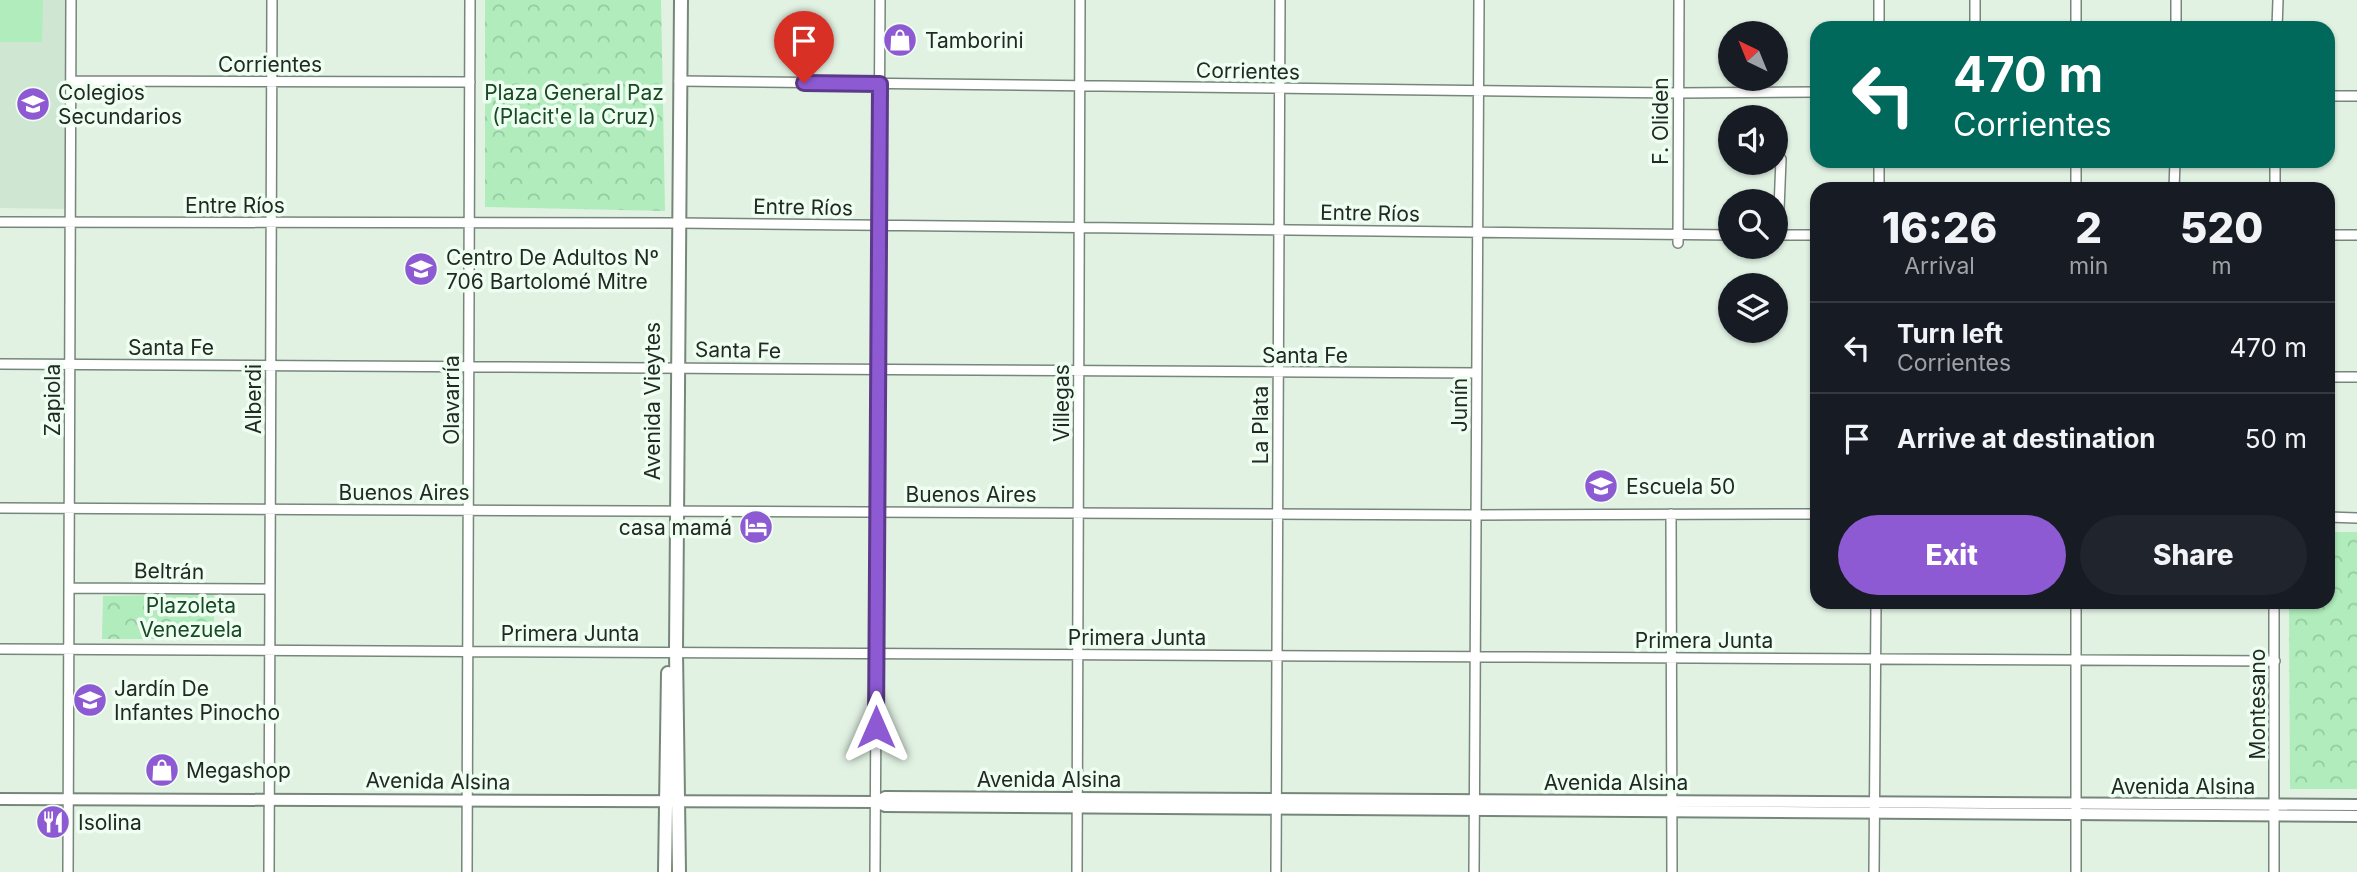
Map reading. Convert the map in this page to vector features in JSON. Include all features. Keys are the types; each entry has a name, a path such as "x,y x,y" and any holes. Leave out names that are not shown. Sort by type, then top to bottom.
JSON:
{"main road":[{"name":"Avenida Vieytes","path":"673,0 676,223"},
{"name":"Avenida Vieytes","path":"672,802 674,367 681,0"},
{"path":"665,872 672,802"},
{"path":"672,802 679,872"}],"street":[{"name":"Zapiola","path":"68,872 71,0"},
{"name":"Alberdi","path":"269,872 272,0"},
{"name":"Olavarría","path":"467,872 470,0"},
{"path":"875,872 880,0"},
{"name":"Villegas","path":"1077,872 1080,0"},
{"name":"La Plata","path":"1276,872 1280,0"},
{"name":"Junín","path":"1474,872 1479,0"},
{"name":"F. Oliden","path":"1678,239 1679,0"},
{"path":"1879,0 1879,21"},
{"path":"1975,21 1976,0"},
{"path":"2076,0 2076,21"},
{"path":"2176,0 2176,21"},
{"path":"2277,21 2278,0"},
{"name":"Corrientes","path":"71,81 470,82"},
{"name":"Corrientes","path":"679,81 1678,93 1810,92"},
{"path":"2335,96 2357,96"},
{"name":"Entre Ríos","path":"0,222 676,223 1478,232 1678,239 1718,235"},
{"path":"1788,235 1810,236"},
{"path":"2335,235 2357,235"},
{"name":"Santa Fe","path":"0,364 1476,373"},
{"path":"2335,377 2357,377"},
{"name":"Buenos Aires","path":"0,508 1477,515 1810,514"},
{"path":"1671,514 1672,872"},
{"path":"2335,517 2357,518"},
{"name":"Beltrán","path":"69,587 270,589"},
{"path":"1874,872 1875,609"},
{"path":"2076,609 2077,872"},
{"name":"Montesano","path":"2274,609 2274,872"},
{"name":"Primera Junta","path":"0,649 2274,661"},
{"name":"Avenida Alsina","path":"0,799 876,802 886,797 1077,802 2275,811 2357,816"},
{"name":"Avenida Alsina","path":"2275,811 2357,805"}],"shaded area":[{"name":"Colegios Secundarios","path":"0,0 66,0 65,209 0,208"}],"green space":[{"path":"0,0 43,0 42,42 0,42"},
{"name":"Plaza General Paz (Placit'e la Cruz)","path":"485,0 661,0 665,211 485,207"},
{"path":"2335,532 2357,532 2357,789 2290,789 2289,609 2335,609"},
{"name":"Plazoleta Venezuela","path":"214,594 214,639 102,639 103,596"}],"place":[{"name":"Tamborini","path":"900,40"},
{"name":"Colegios Secundarios","path":"33,104"},
{"name":"Centro De Adultos Nº 706 Bartolomé Mitre","path":"421,269"},
{"name":"Escuela 50","path":"1601,486"},
{"name":"casa mamá","path":"756,527"},
{"name":"Jardín De Infantes Pinocho","path":"90,700"},
{"name":"Megashop","path":"162,770"},
{"name":"Isolina","path":"53,822"}],"route":[{"path":"804,83 880,84 876,727"}]}
